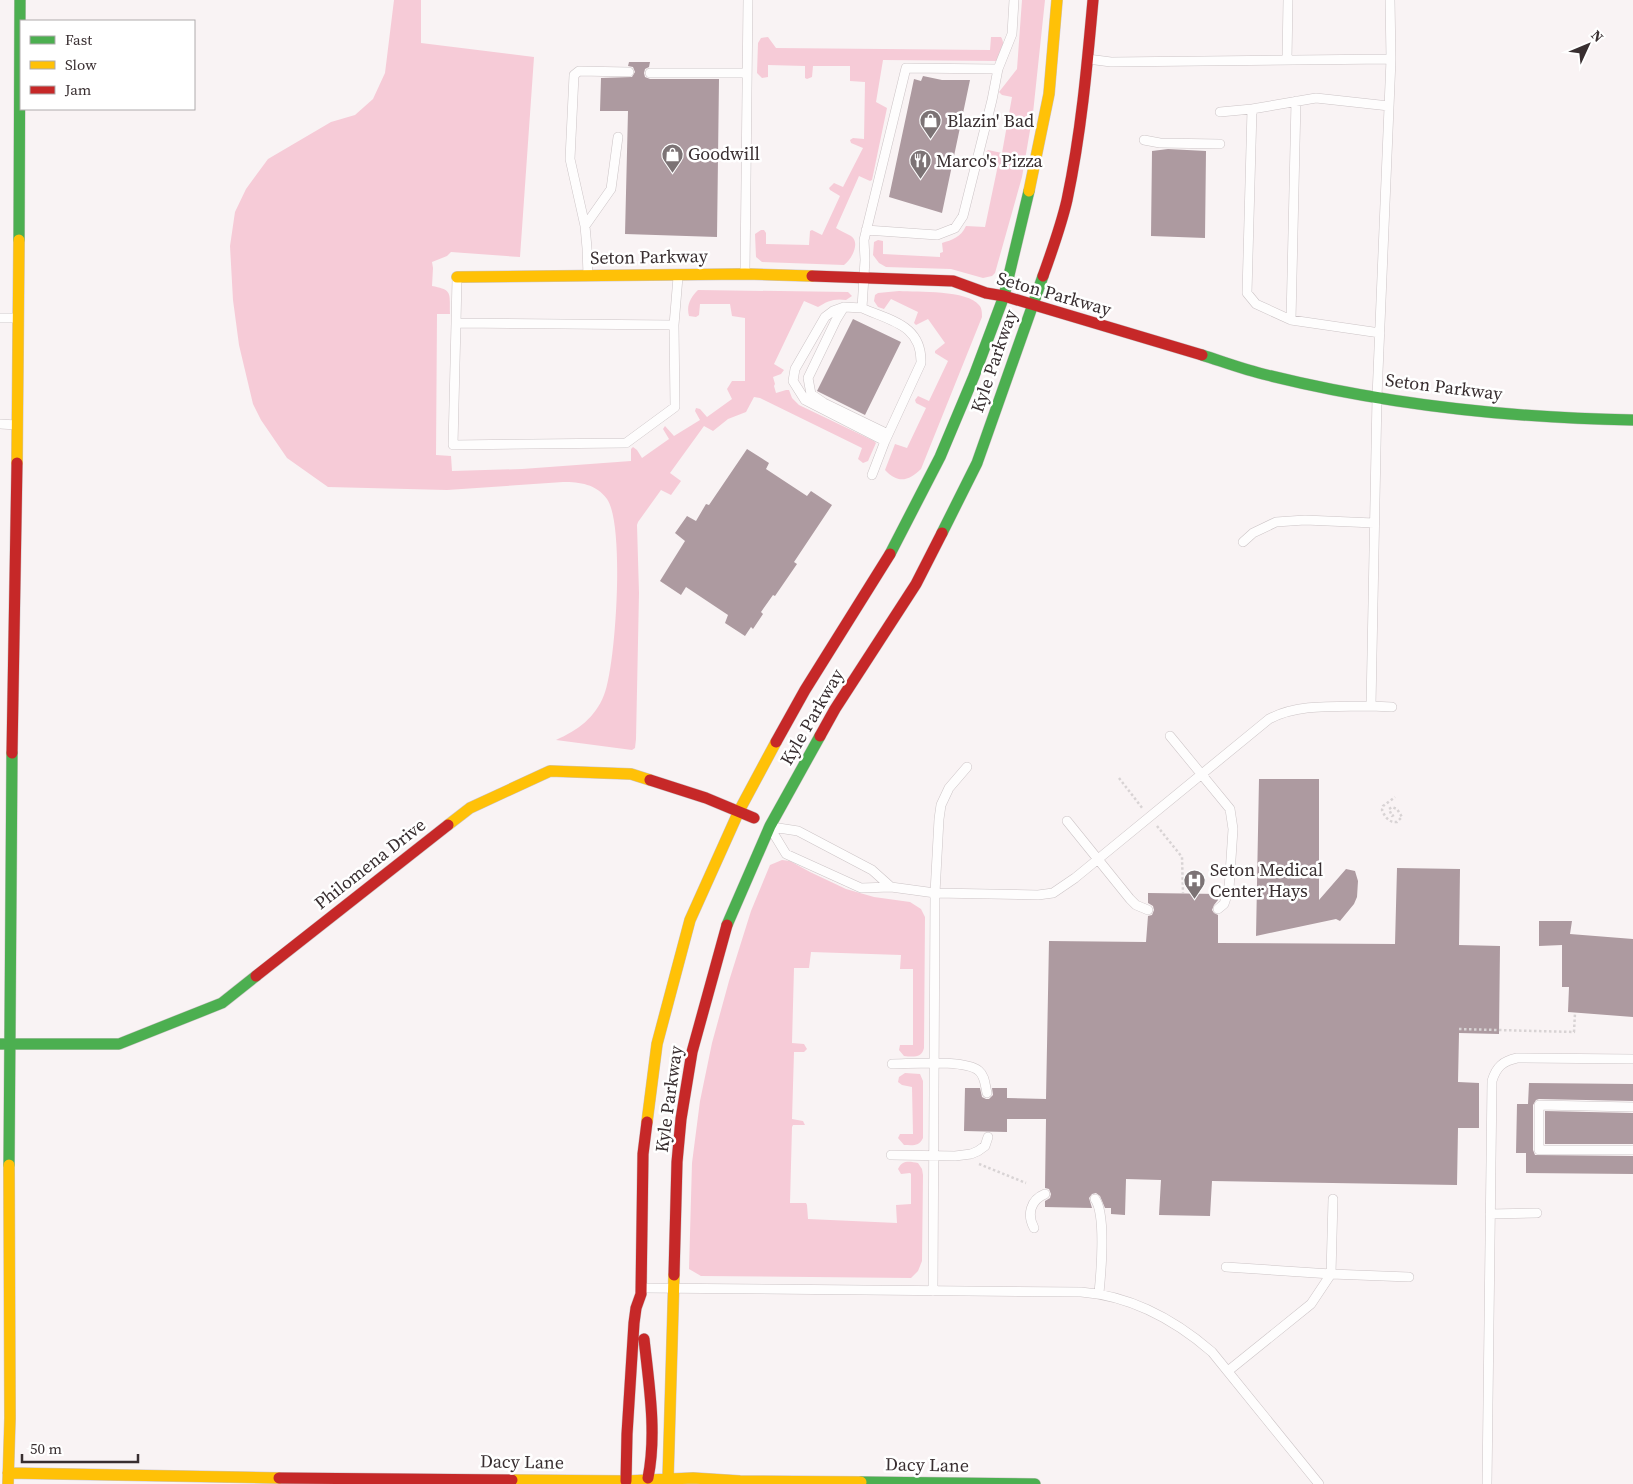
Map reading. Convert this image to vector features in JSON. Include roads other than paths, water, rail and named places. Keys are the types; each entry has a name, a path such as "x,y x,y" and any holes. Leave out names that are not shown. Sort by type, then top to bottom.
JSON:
{"street":[{"path":"8,1478 10,1418 4,1388 6,760 18,425 20,0"},
{"name":"Kyle Parkway","path":"648,1480 652,1457 649,1379 644,1343 644,1313 641,1291 643,1154 657,1044 690,920 739,811 806,690 885,563 948,439 974,376 1004,296 1026,203 1049,94 1056,0"},
{"name":"Kyle Parkway","path":"668,1479 680,1119 692,1052 724,931 770,826 835,709 916,584 977,463 1059,230 1067,198 1084,100 1092,0"},
{"name":"Seton Parkway","path":"457,277 745,274 953,281 986,293 1004,296 1267,375 1376,397 1460,408 1559,418 1633,420"},
{"name":"Philomena Drive","path":"5,1044 119,1044 222,1003 470,808 550,772 630,774 706,798 770,826"},
{"name":"Kyle Parkway","path":"626,1480 626,1434 634,1323 641,1291"},
{"name":"Dacy Lane","path":"8,1478 157,1480 668,1479 836,1483 1036,1484"}],"lane":[{"path":"745,274 748,0"},
{"path":"866,230 937,235 954,228 963,216 992,100 998,68 1012,34 1014,0"},
{"path":"1287,60 1288,0"},
{"path":"1371,706 1376,397 1391,59 1390,0"},
{"path":"1088,59 1111,62 1391,59"},
{"path":"862,308 864,240 906,68 998,68"},
{"path":"588,275 585,226 570,159 574,75 579,71 629,72"},
{"path":"650,73 747,73"},
{"path":"1220,112 1252,109 1316,98 1389,106"},
{"path":"1291,320 1296,101"},
{"path":"1252,109 1247,294 1256,304 1291,320 1380,333"},
{"path":"585,226 611,189 618,137"},
{"path":"1144,140 1160,143 1220,144"},
{"path":"457,277 453,445 626,443 675,407 674,324 678,274"},
{"path":"844,307 808,378 810,394 887,438"},
{"path":"872,475 921,364 921,350 916,337 905,327 862,308 844,307 833,311 825,317 795,369 794,381 805,400 887,438"},
{"path":"0,318 18,318"},
{"path":"456,323 674,324"},
{"path":"0,424 18,425"},
{"path":"1243,542 1258,530 1276,522 1305,520 1374,523"},
{"path":"770,826 786,854 861,888 891,886 935,893 1023,896 1053,892 1064,886 1098,859 1254,730 1280,713 1309,708 1392,707"},
{"path":"1170,736 1230,809 1232,818 1229,889 1224,904 1218,909"},
{"path":"933,1291 935,893 939,819 941,805 949,788 967,767"},
{"path":"1067,821 1130,899 1136,905 1148,910"},
{"path":"770,826 798,831 872,870 891,886"},
{"path":"1487,1484 1492,1081 1498,1068 1509,1060 1516,1058 1633,1059"},
{"path":"892,1064 962,1064 980,1072 984,1078 987,1092"},
{"path":"1633,1107 1539,1105 1539,1150 1633,1150"},
{"path":"891,1154 956,1156 971,1154 984,1146 988,1137"},
{"path":"1034,1228 1030,1221 1030,1209 1035,1200 1045,1194"},
{"path":"1095,1199 1099,1209 1101,1231 1100,1293"},
{"path":"1228,1371 1310,1304 1331,1274 1333,1199"},
{"path":"1490,1214 1537,1213"},
{"path":"1226,1267 1408,1277"},
{"path":"641,1291 674,1287 1081,1292 1100,1293 1121,1298 1163,1316 1197,1339 1212,1352 1319,1484"}],"place":[{"name":"Blazin' Bad","path":"931,140"},
{"name":"Goodwill","path":"672,173"},
{"name":"Marco's Pizza","path":"920,180"},
{"name":"Seton Medical Center Hays","path":"1194,899"}]}
